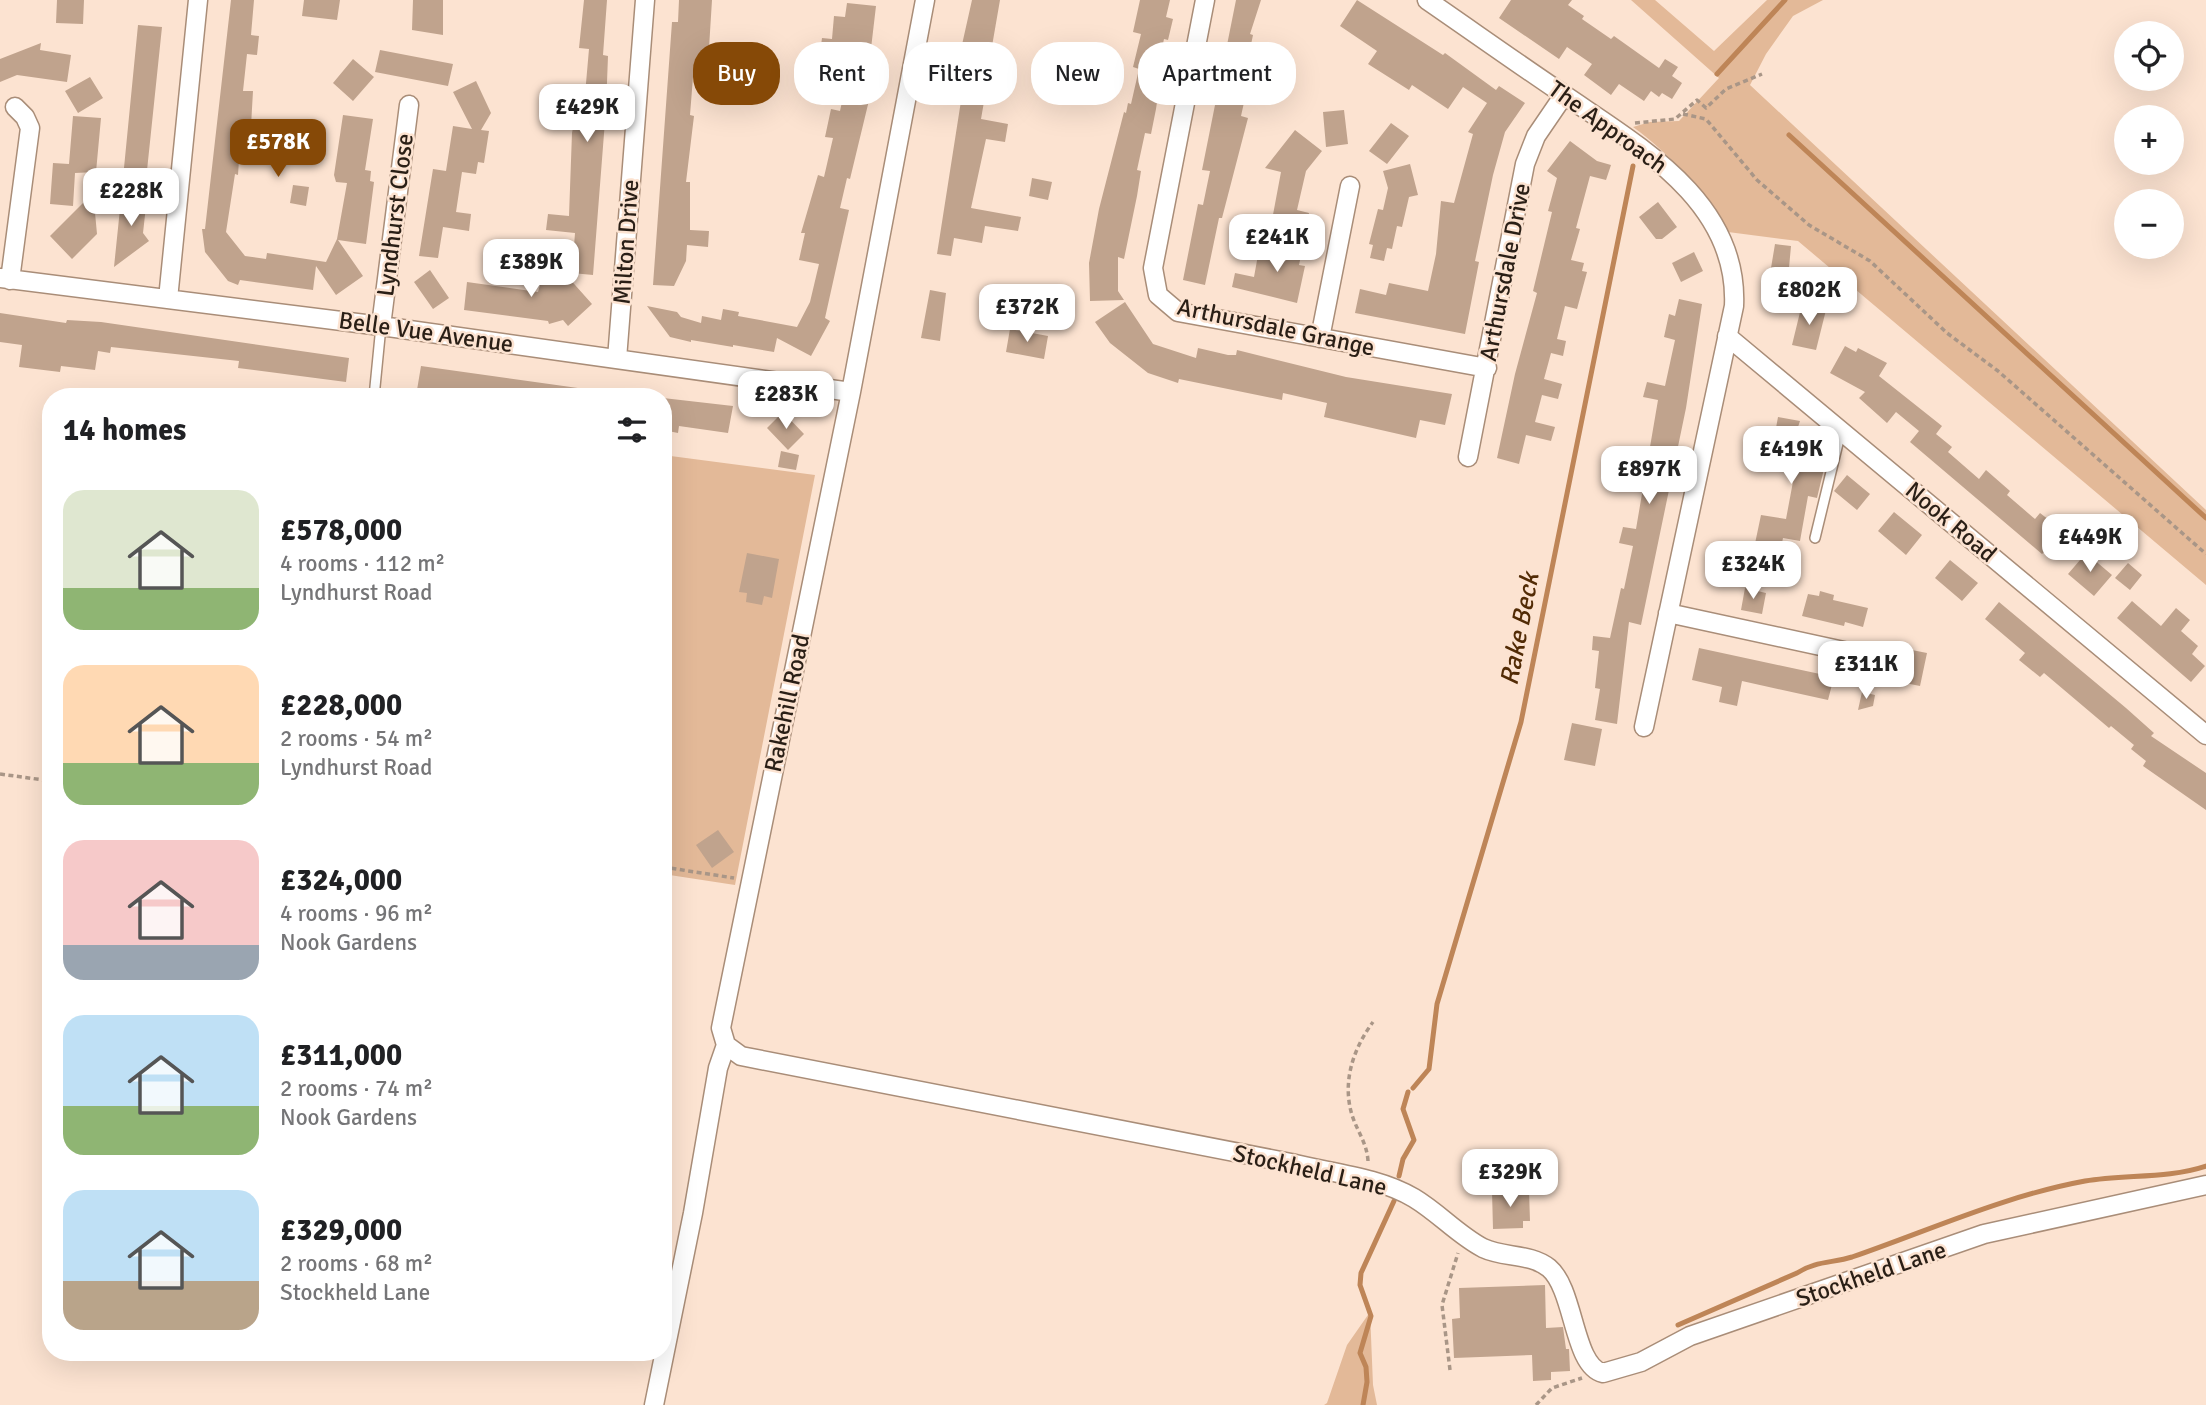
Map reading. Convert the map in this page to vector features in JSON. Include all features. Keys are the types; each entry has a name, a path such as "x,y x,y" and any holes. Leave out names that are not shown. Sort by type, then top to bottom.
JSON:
{"street":[{"path":"168,299 198,0"},
{"name":"Milton Drive","path":"617,359 645,0"},
{"name":"Rakehill Road","path":"672,1316 718,1068 726,1045 721,1028 851,392 925,0"},
{"name":"Arthursdale Grange","path":"1205,0 1153,268 1157,295 1178,312 1487,368"},
{"name":"The Approach","path":"1427,0 1622,132 1675,175 1720,236 1735,284 1727,336 1644,727"},
{"name":"Arthursdale Drive","path":"1468,457 1525,164 1536,136 1564,95"},
{"name":"Lyndhurst Close","path":"381,326 409,105"},
{"path":"5,279 30,128 25,117 15,107"},
{"path":"1320,338 1350,186"},
{"name":"Belle Vue Avenue","path":"5,279 381,326 851,392"},
{"name":"Nook Road","path":"1727,336 2206,735"},
{"path":"1668,613 1862,654"},
{"name":"Stockheld Lane","path":"726,1045 741,1056 1292,1163 1367,1181 1412,1197 1441,1216 1465,1237 1486,1249 1536,1260 1556,1275 1562,1285 1588,1363 1597,1372 1609,1373 1641,1362 1690,1336 1984,1234 2206,1185"},
{"name":"Rakehill Road","path":"654,1405 663,1361"}],"lane":[{"path":"375,388 381,326"},
{"path":"1815,538 1841,431"}],"path":[{"path":"1622,132 1639,121 1672,120 1683,114 1697,100 1706,108 1726,89 1762,74"},
{"path":"1683,114 1706,119 1757,180 1808,225 1870,261 1947,333 1998,371 2206,554"},
{"path":"0,774 42,780"},
{"path":"672,868 750,881"},
{"path":"1367,1181 1367,1155 1353,1118 1349,1080 1354,1055 1373,1022"},
{"path":"1450,1370 1442,1305 1465,1237"},
{"path":"1536,1405 1552,1388 1597,1372"}],"shaded area":[{"path":"1631,0 1655,0 1714,51 1767,0 1823,0 1793,16 1766,54 1750,85 2206,510 2206,585 1798,241 1728,232 1686,175 1633,127 1650,122 1679,121 1719,78"},
{"path":"672,456 815,475 735,885 672,875"},
{"path":"1370,1312 1373,1385 1377,1405 1324,1405 1347,1345"}],"building":[{"path":"57,0 84,0 83,24 56,23"},
{"path":"231,0 254,0 251,35 259,36 257,55 247,54 243,91 253,91 249,161 239,160 226,232 245,256 266,259 267,253 326,262 337,239 347,183 336,182 334,175 343,115 373,119 365,170 371,171 370,181 374,182 366,244 338,240 363,276 336,295 316,266 313,290 240,280 238,285 228,281 205,252 202,229 205,229"},
{"path":"304,0 340,0 337,20 302,16"},
{"path":"413,0 443,0 443,35 412,30"},
{"path":"584,0 607,0 603,55 608,56 606,108 593,275 572,273 575,233 546,230 548,214 569,216 572,133 577,105 584,106 589,49 579,48"},
{"path":"679,0 712,0 709,42 693,42 690,115 694,116 686,182 690,182 690,230 709,231 708,247 687,245 686,261 674,286 653,285 672,22 678,22"},
{"path":"972,0 1000,0 993,42 963,42"},
{"path":"1140,0 1170,0 1166,17 1173,19 1168,40 1139,42 1141,34 1133,32"},
{"path":"1236,0 1261,0 1250,34 1253,35 1252,42 1228,42"},
{"path":"1357,0 1443,55 1445,53 1496,90 1499,86 1525,103 1505,132 1493,175 1475,261 1479,262 1465,334 1355,313 1360,289 1386,295 1389,283 1428,291 1436,254 1441,201 1454,203 1473,134 1468,132 1487,103 1463,87 1448,109 1412,85 1409,90 1368,64 1377,51 1340,26"},
{"path":"1511,0 1572,0 1568,5 1584,16 1582,19 1611,39 1614,36 1659,68 1665,59 1678,67 1672,76 1682,83 1672,99 1662,93 1659,97 1651,91 1644,101 1619,84 1611,95 1584,75 1592,64 1567,47 1559,59 1499,18"},
{"path":"847,3 876,6 872,42 821,42 822,38 832,39 834,16 845,17"},
{"path":"138,25 162,27 146,180 123,178"},
{"path":"41,43 40,50 71,55 67,82 17,75 0,82 0,59"},
{"path":"1138,46 1138,69 1133,67"},
{"path":"380,50 453,64 448,86 375,72"},
{"path":"353,59 374,77 353,101 333,83"},
{"path":"1138,73 1138,105 1157,105 1151,134 1145,133 1137,170 1141,171 1124,259 1118,257 1118,291 1124,300 1090,301 1089,263 1099,209 1124,112 1126,113 1128,103 1131,104"},
{"path":"90,77 103,98 78,113 65,91"},
{"path":"476,81 491,113 481,130 489,131 484,163 478,162 476,174 462,172 456,212 471,214 469,231 443,227 438,258 419,256 433,169 446,171 453,126 472,129 453,92"},
{"path":"841,105 868,105 840,208 849,210 825,318 830,321 811,356 777,338 774,352 670,337 647,306 677,312 681,317 701,323 702,316 721,320 723,309 739,312 738,316 797,327 810,302 819,264 799,260 805,233 801,233 818,175 824,177 833,138 825,137 831,109 840,111"},
{"path":"960,105 983,105 981,119 1008,124 1005,142 986,139 971,208 1021,217 1018,231 985,226 982,243 954,238 951,256 937,254"},
{"path":"1215,105 1243,105 1241,116 1248,118 1222,218 1219,218 1205,285 1183,280 1198,204 1203,205 1210,171 1202,170"},
{"path":"1344,110 1348,144 1326,147 1323,112"},
{"path":"73,116 101,118 96,172 75,173 73,206 50,204 53,163 69,164"},
{"path":"1391,123 1409,136 1387,164 1369,151"},
{"path":"1295,130 1322,151 1306,171 1297,210 1309,213 1306,230 1272,220 1281,172 1265,168"},
{"path":"1570,141 1597,161 1611,165 1606,180 1590,176 1576,228 1580,229 1571,260 1584,263 1582,271 1587,272 1577,309 1565,306 1557,339 1566,341 1563,356 1551,353 1544,379 1562,384 1558,399 1542,395 1535,422 1555,427 1551,441 1526,435 1519,464 1497,458 1515,374 1537,293 1533,291 1552,212 1548,211 1557,178 1547,171"},
{"path":"1410,164 1418,195 1409,197 1402,227 1397,226 1392,249 1387,248 1384,261 1370,258 1373,245 1369,244 1378,209 1383,210 1388,188 1383,171"},
{"path":"1032,178 1052,182 1048,200 1029,196"},
{"path":"293,185 309,187 306,206 290,203"},
{"path":"147,197 143,233 149,241 114,267 121,199"},
{"path":"84,202 94,202 97,234 72,259 50,236"},
{"path":"1658,202 1677,227 1662,239 1656,239 1639,217"},
{"path":"1292,233 1305,236 1299,265 1305,266 1297,303 1232,287 1235,273 1254,277 1258,255 1286,261"},
{"path":"1775,244 1791,246 1789,268 1802,269 1799,290 1768,286"},
{"path":"1694,252 1703,271 1681,282 1672,263"},
{"path":"546,264 559,267 592,304 568,326 563,320 549,324 548,321 464,310 467,282 538,292"},
{"path":"430,270 449,298 433,309 414,282"},
{"path":"930,290 946,293 940,341 921,338"},
{"path":"1679,299 1702,304 1686,408 1641,625 1629,622 1617,724 1595,720 1600,689 1595,688 1599,651 1592,650 1593,636 1610,638 1621,588 1624,589 1633,546 1619,543 1623,527 1636,529 1658,400 1643,397 1647,382 1665,386 1675,340 1664,337 1669,314 1675,316"},
{"path":"1125,302 1153,344 1196,358 1198,348 1228,355 1236,355 1237,350 1346,377 1452,394 1445,425 1420,420 1416,438 1324,417 1327,403 1283,393 1282,400 1179,379 1178,383 1148,373 1110,343 1095,322"},
{"path":"1802,304 1826,310 1816,350 1792,345"},
{"path":"0,313 66,323 67,320 101,322 349,358 346,382 238,368 239,361 111,347 110,353 98,351 95,370 61,366 60,372 19,367 22,345 0,342"},
{"path":"1010,329 1048,336 1044,359 1006,352"},
{"path":"1845,346 1856,352 1858,348 1887,363 1879,376 1942,426 1936,434 1952,447 1948,452 1979,479 1986,470 2010,491 2007,495 2035,519 2040,513 2049,520 2054,514 2070,528 2042,554 1910,442 1919,431 1896,412 1887,423 1859,398 1865,392 1830,373"},
{"path":"421,366 578,388 417,388"},
{"path":"672,399 733,406 728,433 679,426 678,433 672,432"},
{"path":"783,412 804,434 788,450 767,428"},
{"path":"1778,417 1800,421 1797,430 1803,433 1801,442 1829,448 1817,498 1808,496 1800,541 1783,538 1779,558 1753,553 1761,515 1786,519 1795,471 1769,466"},
{"path":"781,451 799,455 796,470 778,467"},
{"path":"1847,475 1870,494 1857,510 1834,491"},
{"path":"1894,512 1922,535 1906,555 1878,531"},
{"path":"2078,523 2091,534 2081,546 2067,534"},
{"path":"747,553 779,559 772,598 764,596 762,605 746,602 747,593 739,592"},
{"path":"2086,553 2112,575 2094,596 2068,574"},
{"path":"1950,560 1978,583 1962,601 1935,578"},
{"path":"2128,563 2142,575 2130,590 2115,578"},
{"path":"1745,588 1766,593 1762,614 1741,610"},
{"path":"1820,591 1834,595 1833,600 1868,608 1863,627 1845,622 1844,626 1802,616 1808,594 1819,596"},
{"path":"2132,601 2161,626 2176,608 2190,620 2181,631 2198,646 2192,654 2205,666 2191,682 2117,618"},
{"path":"1999,602 2126,708 2154,733 2151,736 2206,773 2206,810 2143,766 2146,761 2131,749 2134,745 2111,726 2109,728 2044,673 2040,677 2019,660 2025,653 1985,619"},
{"path":"1897,647 1927,653 1920,686 1890,680"},
{"path":"1699,648 1834,677 1828,700 1742,681 1737,706 1719,702 1722,687 1692,680"},
{"path":"1862,692 1875,695 1873,706 1858,710"},
{"path":"1572,723 1602,729 1595,766 1564,760"},
{"path":"718,830 734,852 712,868 696,845"},
{"path":"1529,1190 1530,1221 1523,1221 1523,1228 1493,1229 1492,1191"},
{"path":"1545,1285 1546,1328 1563,1327 1566,1349 1569,1349 1570,1371 1551,1372 1551,1380 1533,1381 1532,1355 1454,1358 1452,1319 1460,1318 1459,1288"}],"waterway":[{"name":"Rake Beck","path":"1717,74 1785,0"},
{"path":"1789,135 2206,518"},
{"name":"Rake Beck","path":"1413,1088 1429,1069 1437,1004 1521,722 1633,166"},
{"name":"Rake Beck","path":"1399,1176 1403,1159 1414,1140 1403,1109 1408,1092"},
{"path":"1678,1325 1811,1266 1852,1257 2025,1195 2085,1181 2161,1175 2206,1166"},
{"name":"Rake Beck","path":"1363,1405 1367,1382 1366,1367 1360,1353 1371,1316 1360,1285 1361,1273 1394,1201"}]}
